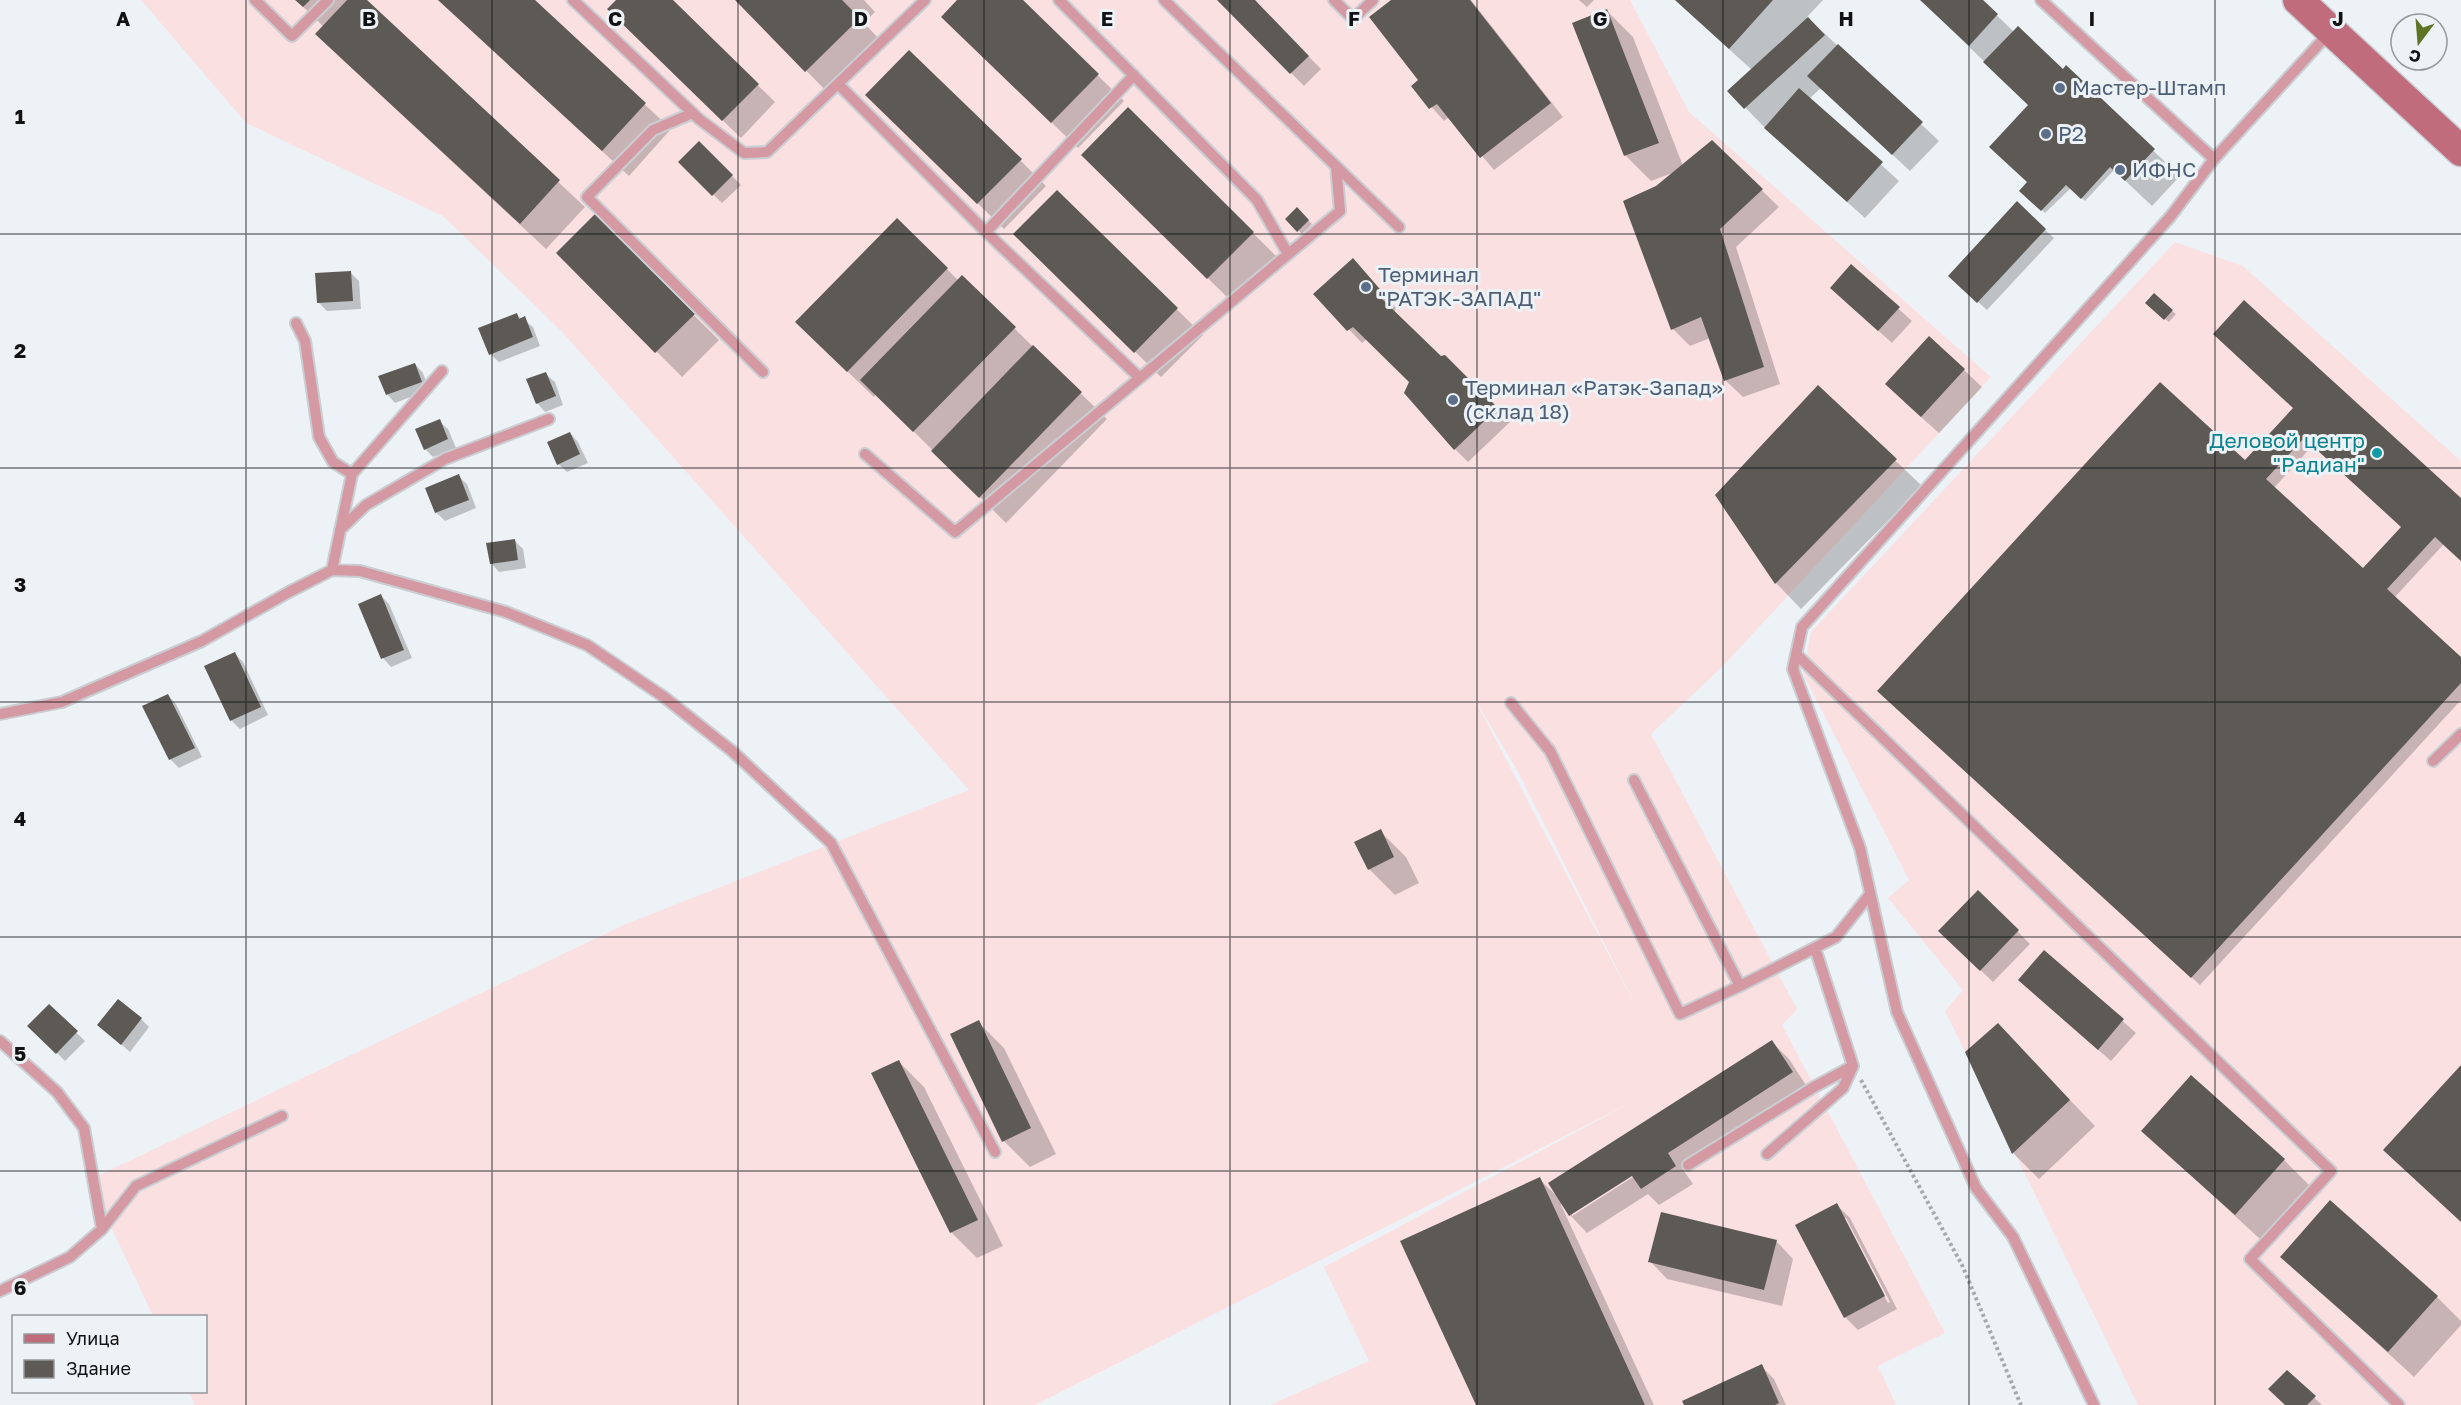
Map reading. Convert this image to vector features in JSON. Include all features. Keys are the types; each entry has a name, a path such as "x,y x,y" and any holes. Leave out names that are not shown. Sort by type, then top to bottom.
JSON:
{"main road":[{"path":"2298,0 2461,151"}],"lane":[{"path":"255,0 292,36 328,0"},
{"path":"573,0 693,113 744,153 767,152 925,0"},
{"path":"1059,0 1257,200 1288,254"},
{"path":"1164,0 1399,227"},
{"path":"1334,0 1353,19 1373,0"},
{"path":"2041,0 2214,159"},
{"path":"2094,1405 2013,1237 1976,1188 1897,1012 1860,848 1793,669 1802,627 2170,217 2214,159 2332,31"},
{"path":"986,232 1134,75"},
{"path":"839,85 986,232 1140,378"},
{"path":"693,113 653,130 587,197 763,372"},
{"path":"865,454 955,532 1340,211 1336,166"},
{"path":"296,323 304,341 319,437 333,462 352,474"},
{"path":"332,570 352,474 442,371"},
{"path":"340,530 366,505 445,459 549,419"},
{"path":"0,714 62,702 202,641 332,570 360,571 506,612 587,645 664,697 732,751 831,843 995,1152"},
{"path":"1796,654 2331,1171 2250,1258 2399,1405"},
{"path":"1512,703 1550,751 1680,1014 1842,933 1870,894"},
{"path":"2433,760 2461,734"},
{"path":"1634,780 1740,986"},
{"path":"1767,1154 1843,1088 1853,1066 1815,948"},
{"path":"0,1041 57,1092 84,1128 102,1229"},
{"path":"1688,1165 1853,1066"},
{"path":"0,1291 70,1257 102,1229 136,1186 282,1116"}],"path":[{"path":"1853,1066 1962,1265 2021,1405"}],"shaded area":[{"path":"141,0 1630,0 1689,112 1991,377 1721,668 1651,734 1797,1009 1782,1025 1945,1333 1878,1366 1896,1405 1270,1405 1369,1361 1324,1267 1634,1101 1035,1405 195,1405 189,1393 207,1393 207,1315 153,1315 89,1180 626,924 969,790 562,332 443,216 246,123","holes":["1477,703 1517,770 1642,1018 1477,704"]},
{"path":"2175,242 2243,266 2461,461 2461,1405 2138,1405 1945,1011 1963,990 1888,898 1909,880 1803,674 1811,632"}],"building":[{"path":"295,0 310,0 303,7"},
{"path":"347,0 367,0 560,180 520,224 315,34"},
{"path":"438,0 535,0 646,103 602,151"},
{"path":"616,0 673,0 759,84 722,121 607,9"},
{"path":"735,0 842,0 860,18 805,72"},
{"path":"957,0 1023,0 1099,74 1051,123 941,17"},
{"path":"1217,0 1255,0 1309,56 1290,74"},
{"path":"1391,0 1470,0 1551,103 1480,158 1437,104 1429,109 1411,86 1418,80 1369,17"},
{"path":"1675,0 1773,0 1729,49"},
{"path":"1920,0 1983,0 1998,14 1969,46"},
{"path":"1607,9 1659,143 1624,156 1572,23"},
{"path":"1808,17 1825,35 1744,109 1727,91"},
{"path":"2018,26 2063,69 2066,65 2155,149 2125,181 2110,167 2081,199 2066,185 2041,211 2019,191 2027,182 1989,147 2028,105 1983,62"},
{"path":"1838,44 1923,122 1892,155 1807,76"},
{"path":"909,50 1022,159 977,204 865,95"},
{"path":"1799,88 1883,162 1847,202 1764,128"},
{"path":"1128,107 1254,232 1207,279 1081,155"},
{"path":"1712,140 1763,189 1720,229 1764,367 1724,381 1701,317 1671,330 1623,201 1656,186"},
{"path":"699,141 733,175 712,196 678,162"},
{"path":"1057,190 1178,308 1134,353 1013,234"},
{"path":"2017,201 2046,229 1977,303 1948,276"},
{"path":"1297,207 1309,220 1297,232 1285,219"},
{"path":"595,214 695,314 655,353 556,253"},
{"path":"897,218 948,268 847,372 795,322"},
{"path":"1353,258 1384,294 1382,299 1441,356 1445,355 1498,408 1454,450 1404,393 1409,382 1353,327 1347,331 1313,294"},
{"path":"1851,264 1900,307 1878,331 1830,288"},
{"path":"351,271 353,301 317,303 315,273"},
{"path":"962,275 1016,327 913,432 860,380"},
{"path":"2154,293 2173,310 2164,320 2145,303"},
{"path":"2244,300 2461,498 2461,561 2435,537 2387,589 2461,657 2461,683 2191,978 1877,691 2160,382 2245,460 2293,408 2213,334","holes":["2304,438 2401,527 2363,568 2266,479"]},
{"path":"517,313 519,319 525,316 533,337 489,355 478,328"},
{"path":"1929,336 1965,369 1921,417 1885,384"},
{"path":"1033,345 1082,392 979,498 931,451"},
{"path":"415,363 422,382 386,395 378,376"},
{"path":"546,372 556,396 536,404 526,379"},
{"path":"1818,385 1897,459 1775,584 1715,495"},
{"path":"440,419 448,439 424,450 415,429"},
{"path":"570,432 580,454 557,465 547,442"},
{"path":"459,474 469,500 435,513 425,488"},
{"path":"515,539 518,560 490,564 486,543"},
{"path":"381,594 404,650 381,659 358,604"},
{"path":"235,652 261,707 230,721 204,666"},
{"path":"168,694 195,748 169,760 142,706"},
{"path":"1381,829 1394,857 1368,870 1354,842"},
{"path":"1978,890 2019,930 1980,971 1938,931"},
{"path":"2044,950 2124,1019 2098,1050 2018,980"},
{"path":"118,999 142,1018 121,1045 97,1025"},
{"path":"49,1004 78,1031 56,1054 27,1026"},
{"path":"979,1020 1031,1128 1002,1142 950,1034"},
{"path":"1998,1023 2070,1100 2012,1154 1965,1052"},
{"path":"1772,1040 1793,1072 1668,1153 1676,1166 1641,1189 1632,1176 1569,1216 1548,1183"},
{"path":"899,1060 978,1220 950,1233 871,1073"},
{"path":"2461,1065 2461,1222 2383,1150"},
{"path":"2191,1075 2285,1159 2235,1215 2141,1131"},
{"path":"1540,1177 1645,1405 1476,1405 1400,1241"},
{"path":"2330,1200 2438,1296 2388,1352 2280,1257"},
{"path":"1837,1203 1885,1296 1844,1318 1795,1225"},
{"path":"1661,1212 1777,1240 1764,1290 1648,1262"},
{"path":"1762,1364 1779,1403 1775,1405 1684,1405 1682,1401"},
{"path":"2287,1370 2316,1396 2307,1405 2285,1405 2268,1389"}],"place":[{"name":"Мастер-Штамп","path":"2060,88"},
{"name":"Р2","path":"2046,134"},
{"name":"ИФНС","path":"2120,170"},
{"name":"Терминал \"РАТЭК-ЗАПАД\"","path":"1366,287"},
{"name":"Терминал «Ратэк-Запад» (склад 18)","path":"1453,400"},
{"name":"Деловой центр \"Радиан\"","path":"2377,453"}]}
